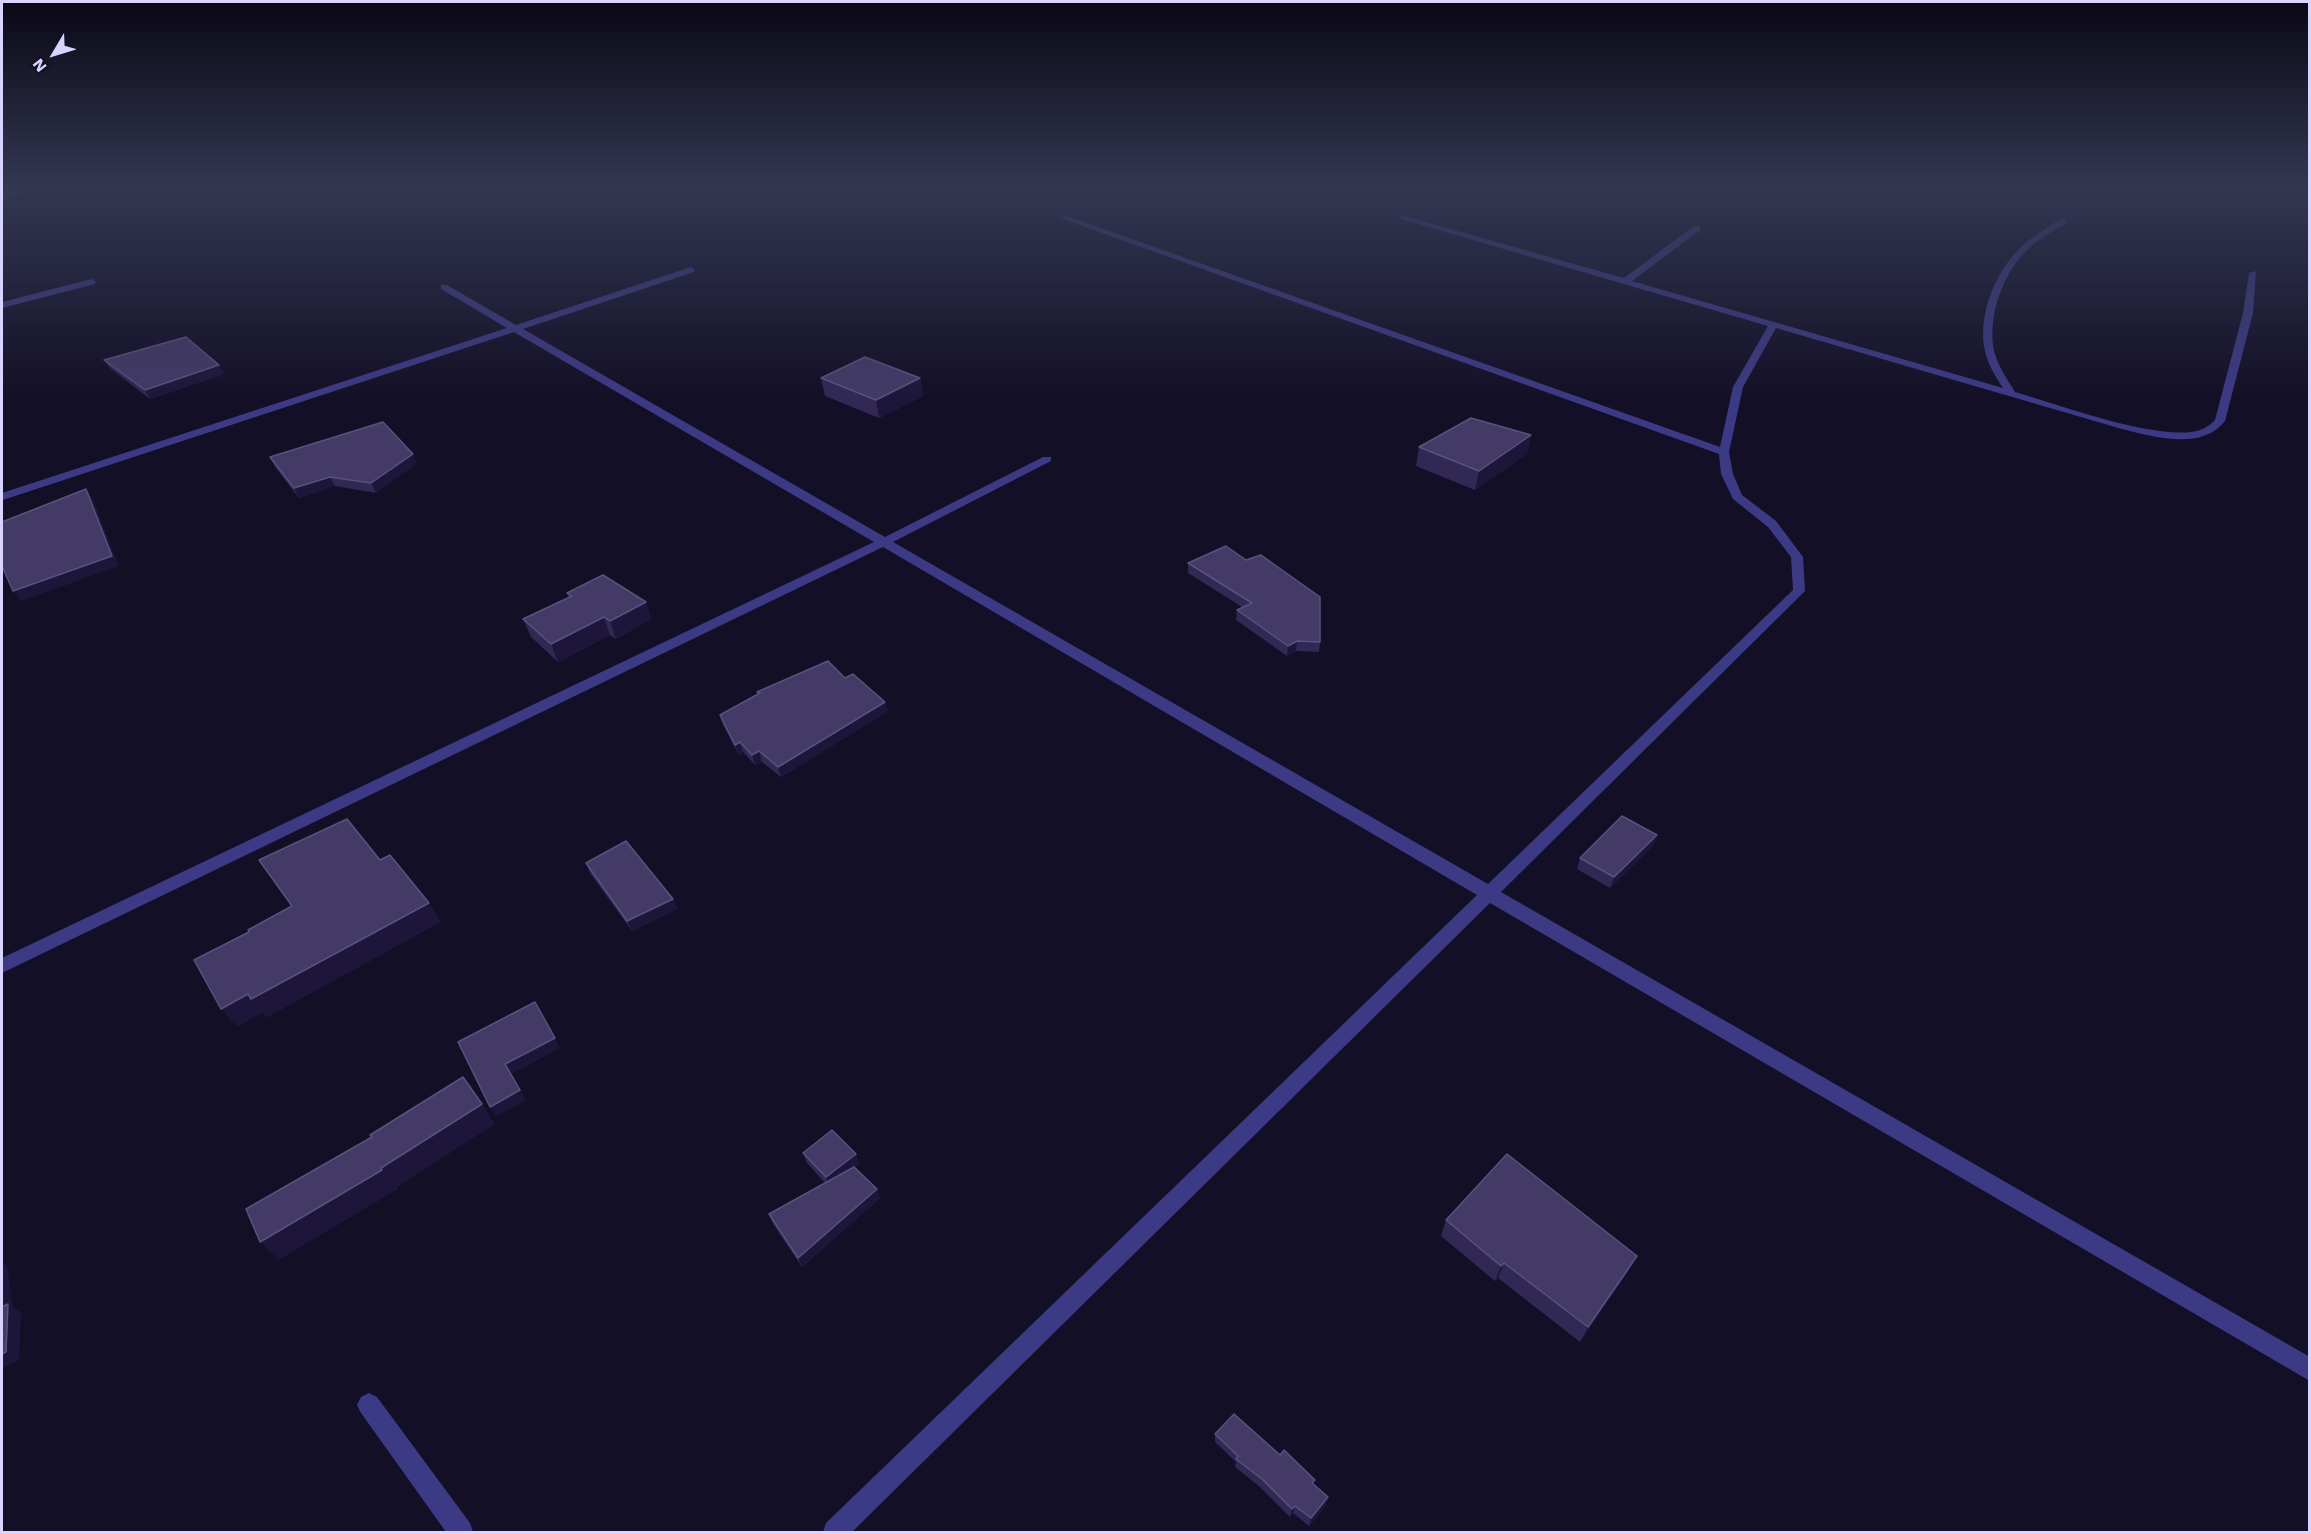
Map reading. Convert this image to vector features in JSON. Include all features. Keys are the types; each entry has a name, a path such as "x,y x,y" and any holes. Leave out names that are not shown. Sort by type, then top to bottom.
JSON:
{"street":[{"path":"1178,259 1724,452"},
{"path":"1551,259 2126,427 2170,435 2199,434 2213,429 2220,421 2248,313 2253,273"},
{"path":"1627,280 1656,259"},
{"path":"2011,393 1996,370 1989,349 1987,330 1998,291 2008,268 2016,259"},
{"path":"2,496 691,270"},
{"path":"2,305 92,282"},
{"path":"444,287 2310,1370"},
{"path":"835,1533 1799,591 1797,558 1772,524 1737,497 1727,474 1724,452 1738,387 1774,324"},
{"path":"2,966 884,542 1047,459"},
{"path":"369,1405 461,1533"}],"building":[{"path":"186,337 219,365 145,390 104,360"},
{"path":"865,357 920,378 876,400 821,378"},
{"path":"1471,418 1531,435 1479,471 1419,447"},
{"path":"383,422 413,454 371,483 330,477 294,488 270,457"},
{"path":"86,489 112,556 13,591 2,566 2,522"},
{"path":"1226,546 1246,560 1261,555 1320,597 1320,642 1297,641 1288,646 1237,610 1252,603 1188,563"},
{"path":"603,575 646,602 610,621 604,617 551,644 523,619 572,596 567,593"},
{"path":"828,661 845,678 853,674 885,702 778,767 759,751 752,755 740,742 735,745 720,715 760,693 757,692"},
{"path":"1622,816 1657,835 1614,877 1580,858"},
{"path":"347,819 380,860 390,855 429,903 251,999 248,994 221,1009 194,960 249,932 248,930 292,906 259,860"},
{"path":"626,841 673,899 627,921 586,863"},
{"path":"535,1002 555,1038 505,1064 520,1090 490,1107 458,1042"},
{"path":"463,1077 482,1104 381,1168 382,1170 260,1242 246,1209 372,1137 370,1135"},
{"path":"832,1130 856,1154 826,1177 803,1153"},
{"path":"1507,1154 1637,1256 1588,1327 1504,1263 1501,1266 1446,1220"},
{"path":"854,1167 877,1189 798,1258 769,1214"},
{"path":"8,1304 6,1352 2,1354 2,1307"},
{"path":"1234,1414 1280,1455 1284,1450 1315,1480 1312,1483 1328,1497 1311,1518 1295,1506 1292,1509 1262,1479 1236,1459 1238,1456 1215,1434"}]}
